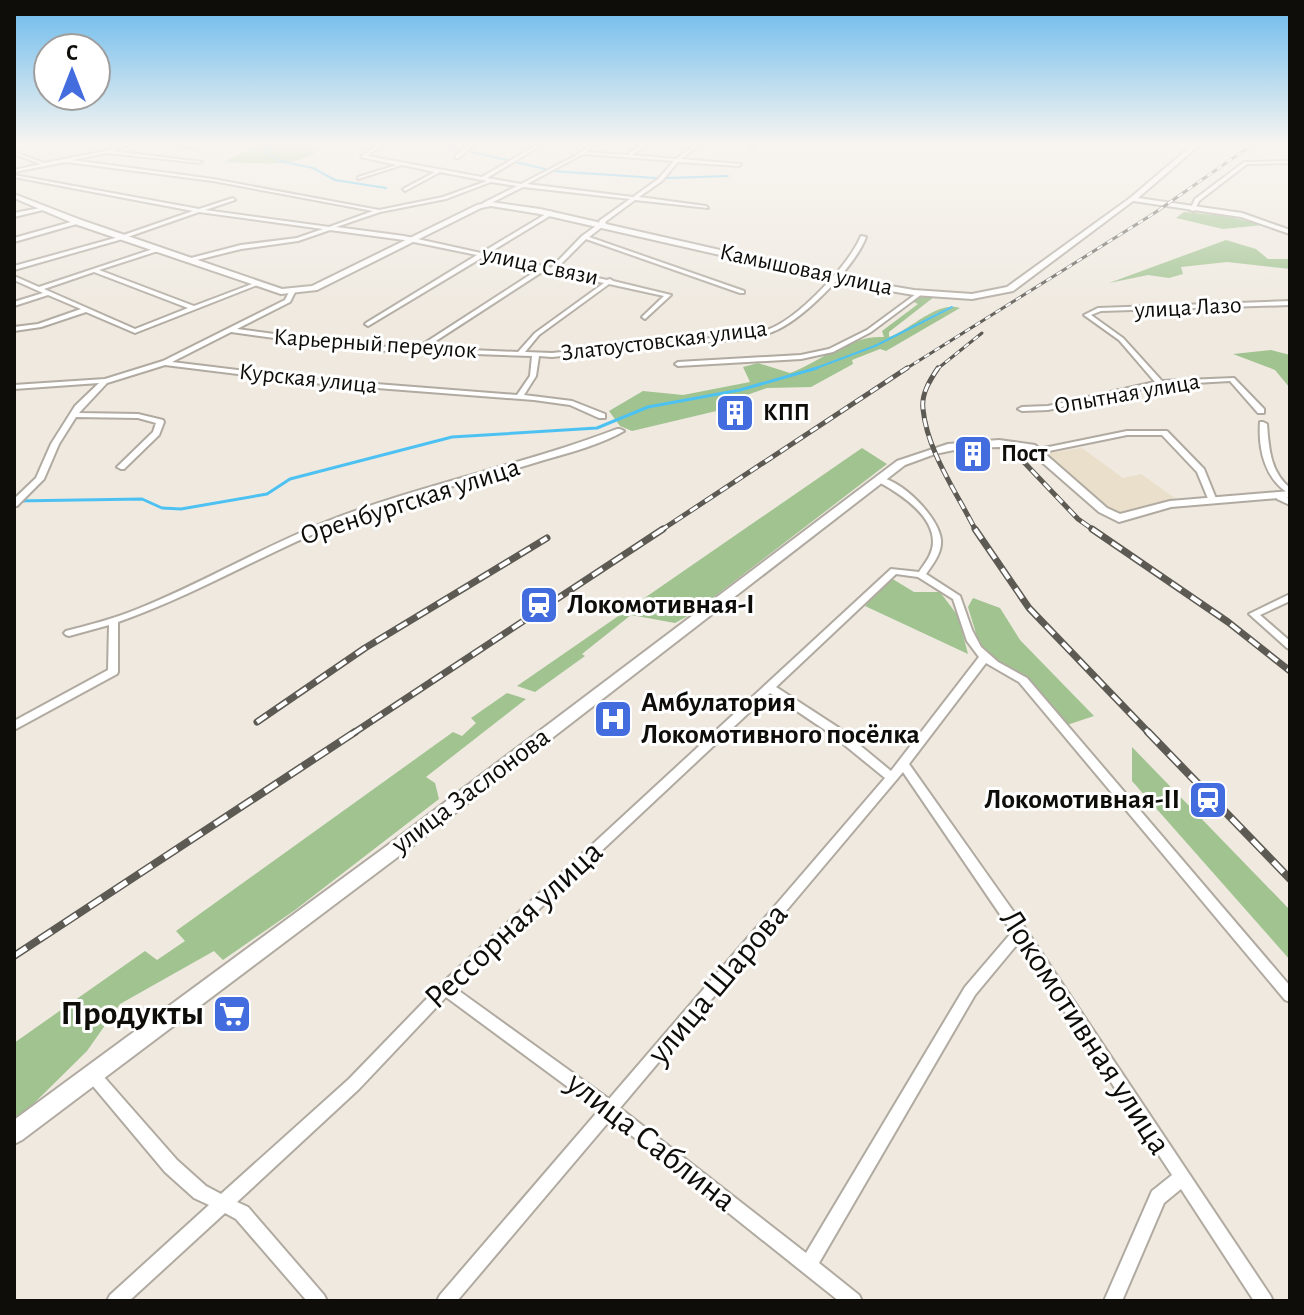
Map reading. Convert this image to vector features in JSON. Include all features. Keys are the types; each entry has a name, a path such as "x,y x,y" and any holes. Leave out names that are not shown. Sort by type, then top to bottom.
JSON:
{"main road":[{"path":"33,203 254,285 292,292 314,288 485,204"},
{"name":"Камышовая улица","path":"485,204 603,223 835,277 920,293 987,296 1010,289 1125,203"},
{"path":"1143,203 1174,211 1242,215 1290,232"},
{"name":"улица Заслонова","path":"14,1133 409,839 901,463 928,451 1012,445 1039,451"},
{"path":"1039,451 1103,510 1119,518 1170,504 1288,497"}],"street":[{"name":"улица Связи","path":"163,203 411,239 668,295 645,317"},
{"path":"14,268 221,203"},
{"path":"338,203 379,211"},
{"path":"189,260 298,239 379,211 417,203"},
{"path":"418,350 571,255 584,237 630,203"},
{"path":"678,203 706,207"},
{"path":"1192,210 1195,203"},
{"path":"14,215 45,208"},
{"path":"368,324 551,213"},
{"path":"14,240 78,222"},
{"path":"584,237 742,292"},
{"name":"Златоустовская улица","path":"521,352 590,353 766,332 784,324 835,277 857,253 863,237"},
{"path":"37,289 159,249"},
{"path":"93,270 193,308"},
{"path":"14,278 135,331 254,285"},
{"path":"521,352 537,334 604,281"},
{"path":"165,363 288,301 292,292"},
{"path":"14,304 49,293"},
{"path":"678,364 801,357 831,351 869,331 920,293"},
{"name":"улица Лазо","path":"1160,383 1121,339 1087,315 1100,309 1290,303"},
{"path":"14,329 39,326 85,310"},
{"name":"Карьерный переулок","path":"230,330 329,345 521,352"},
{"path":"519,397 533,376 536,354"},
{"name":"Курская улица","path":"14,387 106,381 165,363 312,381 572,403 602,416"},
{"name":"Опытная улица","path":"1022,409 1062,405 1160,383 1232,379 1261,411"},
{"path":"14,504 40,479 55,444 73,415 106,381"},
{"path":"73,415 138,416 160,422 156,433 121,467"},
{"path":"1263,424 1266,458 1273,479 1288,497"},
{"name":"Оренбургская улица","path":"69,633 114,624 339,520 537,461 620,431"},
{"path":"1039,451 1127,433 1164,433 1201,471 1213,501"},
{"path":"880,479 898,488 934,527 937,543 931,563 921,575 957,598 968,637 983,659 1023,680 1290,996"},
{"name":"Рессорная улица","path":"116,1301 354,1084 445,989 894,571 912,577 921,575"},
{"path":"1290,597 1254,614 1290,646"},
{"path":"14,726 113,672 114,624"},
{"name":"улица Шарова","path":"446,1301 892,778 983,659"},
{"path":"769,687 835,731 892,778"},
{"name":"Локомотивная улица","path":"903,764 1020,932 1264,1301"},
{"path":"809,1264 970,991 1020,932"},
{"name":"улица Саблина","path":"445,989 611,1110 853,1301"},
{"path":"92,1074 171,1166 219,1204 242,1213 318,1301"},
{"path":"1113,1301 1158,1197 1181,1178"}],"shaded area":[{"path":"1082,448 1123,478 1141,474 1179,501 1115,515 1043,454"}],"green space":[{"path":"1184,212 1226,216 1263,225 1223,229 1176,218"},
{"path":"1226,240 1256,249 1268,259 1290,259 1290,269 1227,262 1181,267 1183,274 1169,278 1148,275 1109,283"},
{"path":"921,295 934,297 889,332 889,337 933,312 943,308 960,308 886,351 880,349 852,360 853,364 811,387 767,388 721,404 729,408 632,431 620,426 609,411 643,391 683,395 750,382 743,367 758,363 790,373 859,340 884,337 882,331 918,304 912,301"},
{"path":"1271,350 1290,355 1290,388 1275,370 1233,354"},
{"path":"862,448 887,464 693,613 675,623 631,615 582,654 585,656 535,692 517,686"},
{"path":"891,578 914,592 940,592 958,616 968,654 865,606"},
{"path":"973,598 1000,608 1020,640 1094,716 1067,725 1027,681 981,650 968,607"},
{"path":"507,693 526,699 426,777 435,783 439,799 295,910 223,960 214,951 120,1004 87,1051 14,1123 14,1043 145,951 157,960 185,941 176,931 453,732 462,736 476,723 471,718"},
{"path":"1132,747 1290,910 1290,960 1132,781"}],"waterway":[{"path":"814,369 875,346 952,307"},
{"path":"14,501 142,499 162,508 181,509 267,494 290,479 452,437 597,428 648,407 740,390 814,369"}],"railway":[{"path":"904,370 1168,203"},
{"path":"937,369 982,333"},
{"path":"660,531 907,368"},
{"path":"937,369 923,398 926,425 944,472 976,531"},
{"path":"1019,457 1078,519 1095,531"},
{"path":"352,734 663,529"},
{"path":"975,529 1029,608 1150,734"},
{"path":"1092,529 1228,622 1290,671"},
{"path":"257,722 365,648 547,538"},
{"path":"14,956 355,732"},
{"path":"1148,732 1290,879"}],"place":[{"name":"КПП","path":"735,413"},
{"name":"Пост","path":"973,454"},
{"name":"Локомотивная-I","path":"539,605"},
{"name":"Амбулатория Локомотивного посёлка","path":"613,719"},
{"name":"Локомотивная-II","path":"1208,800"},
{"name":"Продукты","path":"232,1014"}]}
